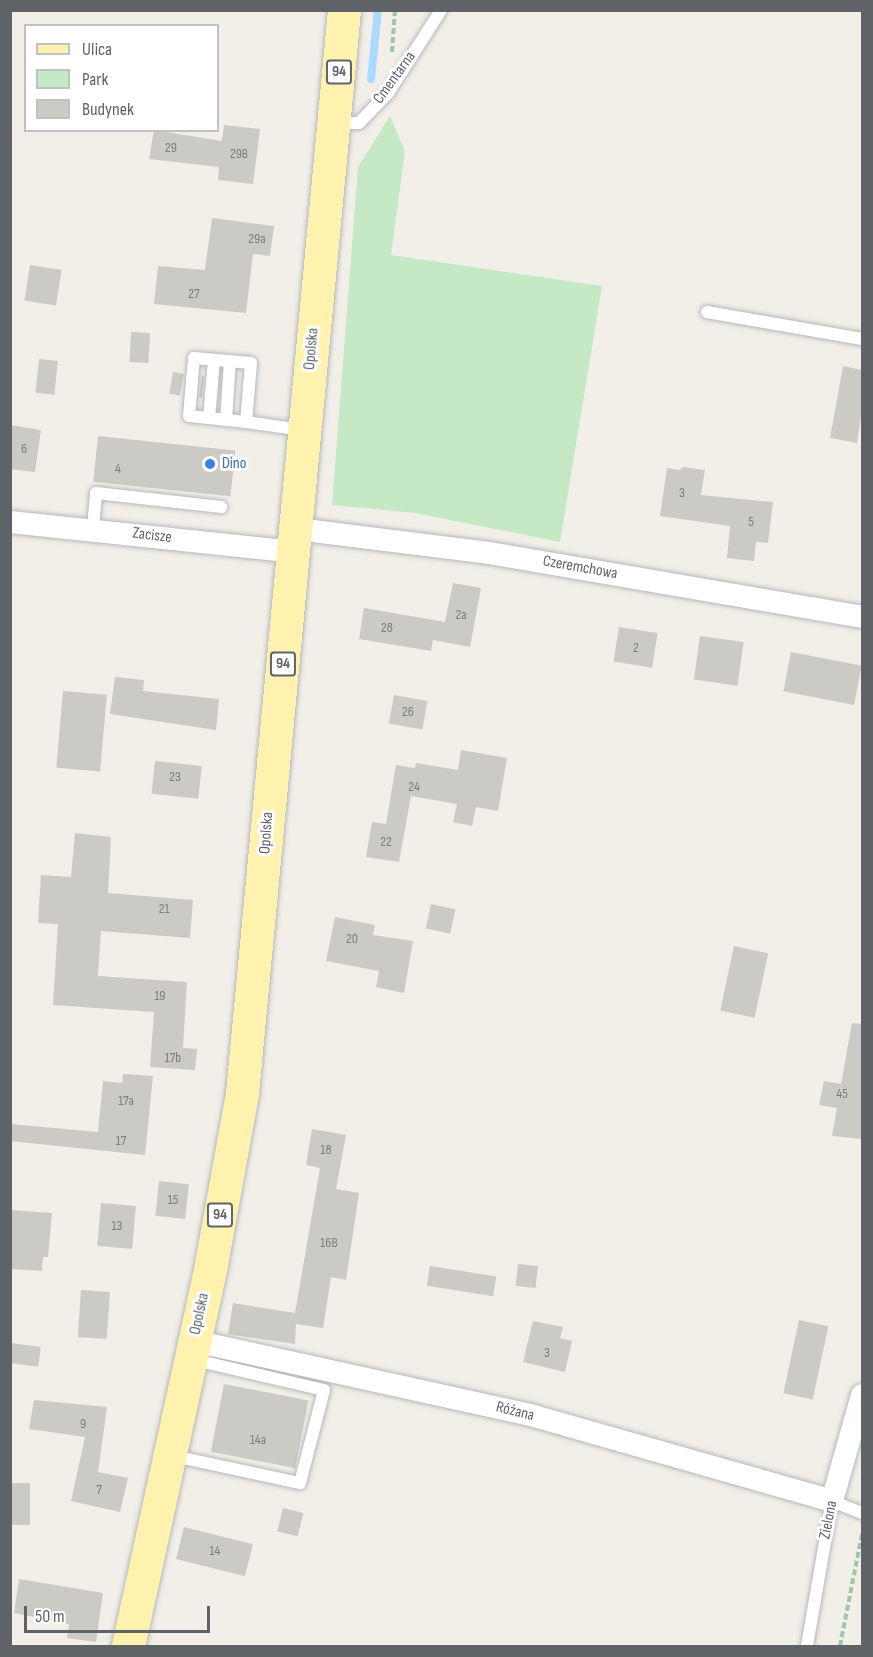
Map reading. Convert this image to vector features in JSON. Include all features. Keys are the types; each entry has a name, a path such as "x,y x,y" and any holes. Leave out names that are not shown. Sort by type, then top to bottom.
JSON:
{"main road":[{"name":"Opolska","path":"128,1647 192,1350 242,1093 344,10"}],"street":[{"name":"Zacisze","path":"10,522 295,540"},
{"name":"Czeremchowa","path":"295,540 489,553 862,616"},
{"name":"Różana","path":"192,1350 534,1416 832,1501"},
{"name":"Zielona","path":"832,1501 862,1395"}],"lane":[{"name":"Cmentarna","path":"335,123 359,123 388,93 441,10"},
{"path":"707,312 862,339"},
{"path":"246,422 251,363 194,358 189,417 305,430"},
{"path":"209,418 214,360"},
{"path":"226,420 230,362"},
{"path":"93,528 96,493 221,507"},
{"path":"169,1455 300,1483 324,1390 192,1350"},
{"path":"832,1501 862,1513"},
{"name":"Zielona","path":"807,1647 832,1501"}],"path":[{"path":"391,62 395,10"},
{"path":"840,1647 862,1534"}],"green space":[{"path":"390,116 405,151 391,255 602,286 560,542 415,513 332,505 358,167"}],"building":[{"path":"224,125 260,129 253,184 218,180 219,167 149,159 154,132 222,141"},
{"path":"212,218 274,226 270,256 253,254 246,313 154,304 158,266 205,270"},
{"path":"30,265 62,270 56,306 24,301"},
{"path":"131,332 150,333 148,363 129,362"},
{"path":"39,359 58,361 54,395 35,393"},
{"path":"843,366 862,370 862,410 857,443 830,438"},
{"path":"173,372 184,374 180,396 169,394"},
{"path":"202,376 204,376 202,398 199,397"},
{"path":"10,425 41,430 35,472 10,469"},
{"path":"98,436 235,450 230,496 93,482"},
{"path":"683,467 705,470 701,495 773,502 768,543 756,542 754,561 727,558 730,526 660,516 667,468 680,470"},
{"path":"453,583 481,588 470,647 433,640 431,651 359,639 364,608 445,622"},
{"path":"619,627 658,633 652,668 614,662"},
{"path":"700,636 744,642 737,686 694,680"},
{"path":"791,652 862,666 854,705 783,691"},
{"path":"115,677 144,680 143,691 219,699 216,730 110,714"},
{"path":"63,691 107,695 100,772 56,768"},
{"path":"394,695 427,701 422,729 389,724"},
{"path":"461,750 507,758 498,811 476,807 472,826 453,822 457,804 411,796 399,862 366,857 372,822 386,824 396,765 415,768 416,763 458,770"},
{"path":"155,761 202,766 198,799 152,794"},
{"path":"75,833 111,837 108,893 193,900 190,938 101,931 98,976 187,982 183,1048 197,1049 195,1070 150,1067 154,1012 53,1005 58,924 38,923 41,875 71,877"},
{"path":"431,904 455,909 450,934 426,928"},
{"path":"335,917 375,925 373,935 413,941 404,993 376,987 379,971 326,961"},
{"path":"734,946 768,953 755,1018 720,1011"},
{"path":"852,1023 862,1024 862,1139 832,1136 837,1108 819,1105 824,1081 841,1084"},
{"path":"123,1074 153,1076 145,1155 10,1141 10,1124 98,1132 103,1081 122,1083"},
{"path":"312,1129 346,1135 336,1189 359,1193 346,1280 331,1277 323,1328 296,1324 295,1344 228,1334 233,1303 295,1313 320,1168 306,1165"},
{"path":"159,1181 189,1184 185,1219 155,1216"},
{"path":"101,1203 136,1206 132,1249 97,1246"},
{"path":"10,1210 52,1213 48,1257 43,1257 42,1271 10,1269"},
{"path":"518,1264 538,1266 536,1288 516,1286"},
{"path":"430,1266 496,1276 493,1296 427,1286"},
{"path":"81,1290 110,1292 107,1339 78,1337"},
{"path":"799,1320 828,1326 813,1400 783,1393"},
{"path":"533,1321 563,1327 560,1338 572,1341 565,1372 523,1362"},
{"path":"10,1343 41,1347 38,1367 10,1363"},
{"path":"224,1384 308,1400 295,1468 211,1452"},
{"path":"34,1400 107,1407 98,1472 128,1478 120,1512 71,1501 85,1437 29,1429"},
{"path":"10,1483 30,1483 30,1525 10,1525"},
{"path":"283,1508 303,1513 298,1536 277,1531"},
{"path":"184,1527 253,1544 245,1576 176,1559"},
{"path":"19,1579 103,1593 96,1642 67,1638 69,1624 14,1613"}],"waterway":[{"path":"371,79 378,10"}],"place":[{"name":"Dino","path":"210,464"}]}
